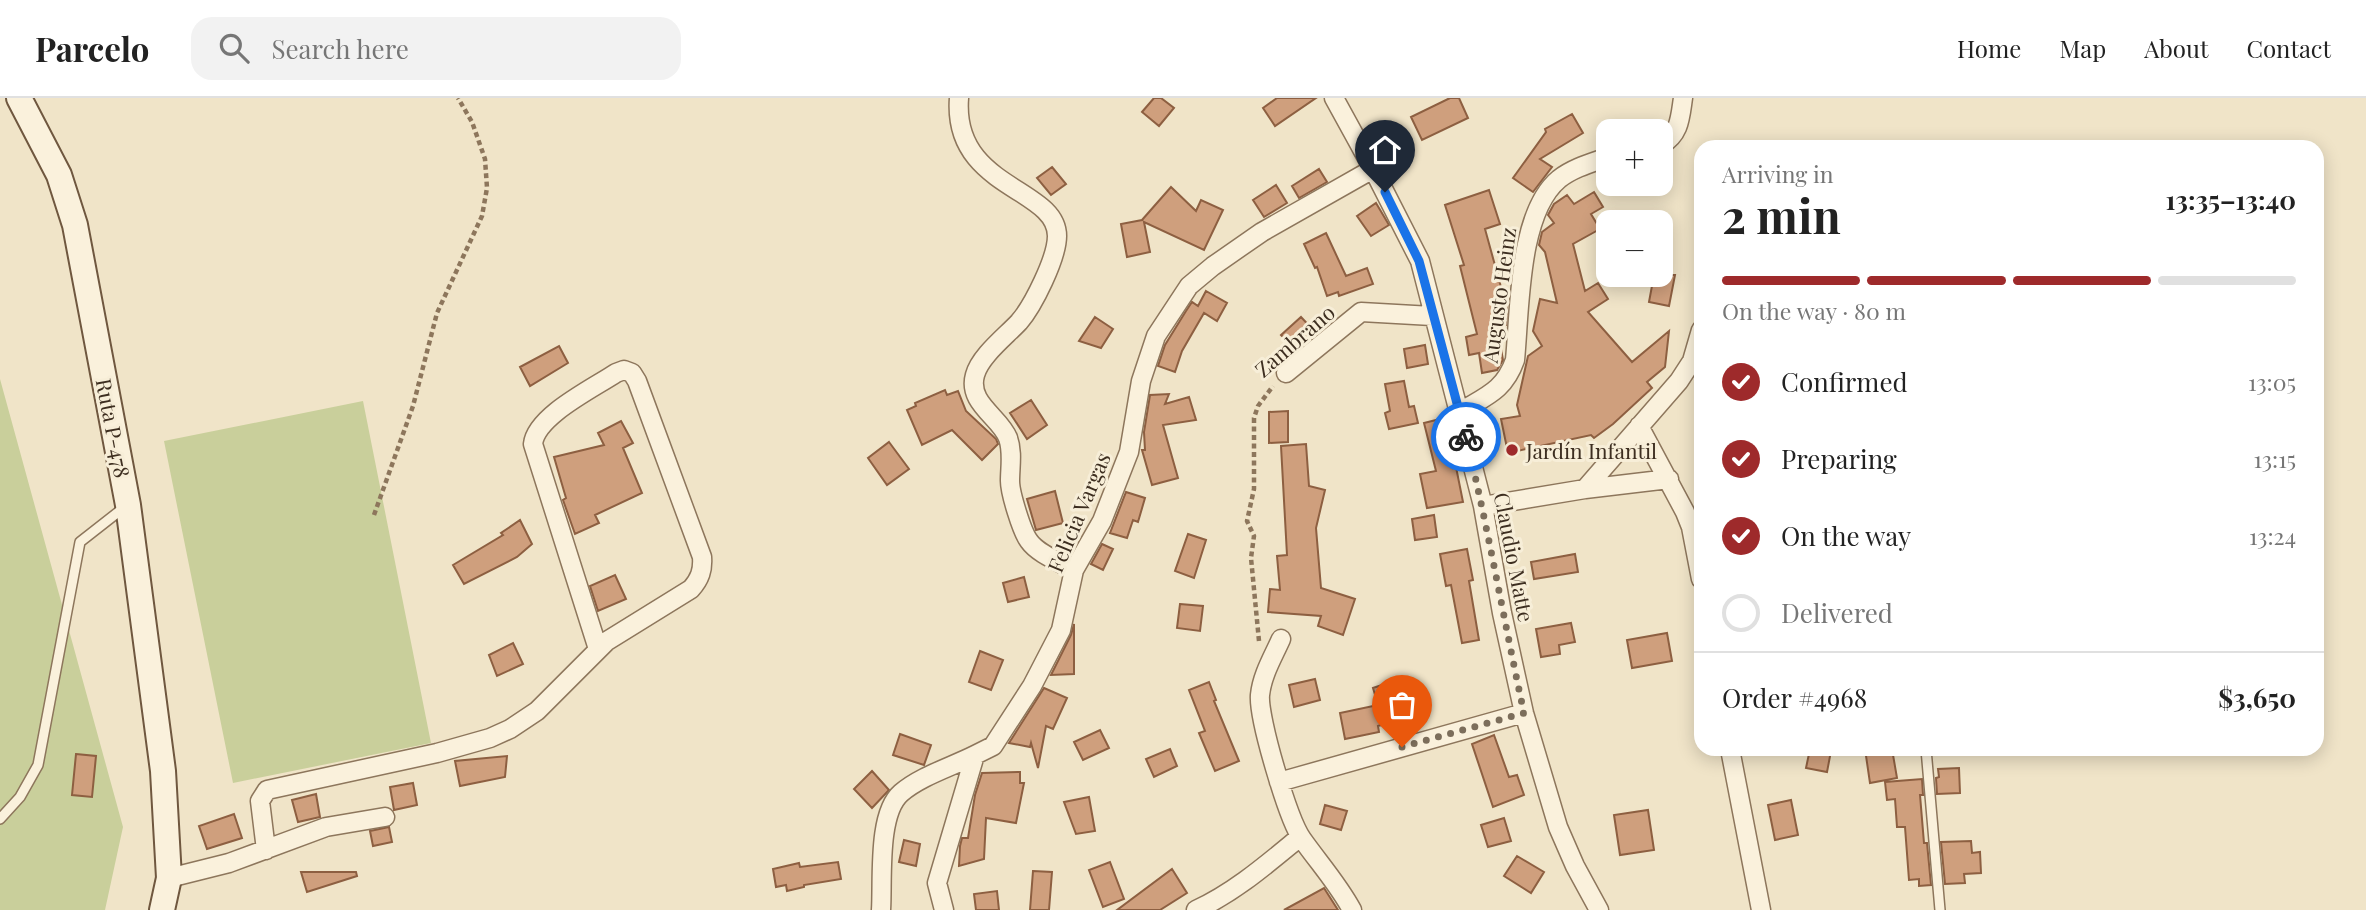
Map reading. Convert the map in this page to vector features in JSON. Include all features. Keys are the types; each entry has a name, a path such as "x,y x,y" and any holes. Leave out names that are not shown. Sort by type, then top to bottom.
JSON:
{"main road":[{"name":"Ruta P-478","path":"19,98 59,175 75,225 128,505 163,771 169,878 162,910"}],"street":[{"path":"959,98 957,113 961,131 973,155 1013,190 1036,201 1046,210 1056,228 1053,256 1030,308 987,356 975,374 974,382 983,408 1008,438 1010,484 1026,536 1033,546 1073,570"},
{"name":"Claudio Matte","path":"1335,98 1419,261 1483,506 1502,613 1524,713 1558,827 1599,910"},
{"path":"1673,135 1679,125 1683,98"},
{"name":"Augusto Heinz","path":"1460,412 1499,388 1509,377 1515,360 1527,234 1540,203 1560,178 1596,161"},
{"name":"Felicia Vargas","path":"881,910 886,821 892,806 901,793 913,785 993,746 1032,686 1060,630 1073,570 1102,521 1129,452 1141,381 1156,336 1189,286 1262,232 1373,169"},
{"name":"Zambrano","path":"1286,373 1361,312 1433,316"},
{"path":"1585,489 1679,381 1694,354"},
{"path":"266,850 260,801 267,790 398,763 489,738 510,729 537,711 598,649 617,634 691,589 701,575 702,557 637,381 632,373 624,370 615,373 549,417 537,430 533,444 598,649"},
{"path":"1639,426 1669,479 1691,527 1694,543"},
{"path":"1483,506 1585,489 1669,479"},
{"path":"1281,639 1263,679 1260,708 1279,782 1300,837 1337,884 1352,910"},
{"path":"1279,782 1524,713"},
{"path":"944,910 937,883 975,755"},
{"path":"1731,756 1761,910"},
{"path":"169,878 229,863 327,827 385,817"},
{"path":"1196,910 1255,874 1300,837"}],"lane":[{"path":"0,819 20,797 38,765 80,542 128,505"},
{"path":"1927,756 1940,910"}],"path":[{"path":"374,515 413,406 437,313 482,216 487,188 485,159 472,122 458,98"},
{"name":"Zambrano","path":"1263,679 1257,658 1259,645 1251,558 1254,536 1247,521 1254,489 1253,429 1258,406 1266,393 1286,373"}],"green space":[{"path":"0,379 123,827 105,910 0,910"},
{"path":"363,401 431,743 233,783 164,441"}],"building":[{"path":"1154,98 1161,98 1174,108 1159,126 1142,112"},
{"path":"1277,98 1316,98 1275,126 1263,108"},
{"path":"1450,98 1459,98 1468,118 1422,140 1411,117"},
{"path":"1572,114 1583,133 1540,159 1552,167 1533,192 1513,178 1546,132 1545,129"},
{"path":"1052,167 1066,184 1051,195 1037,178"},
{"path":"1319,169 1327,182 1299,198 1292,186"},
{"path":"1276,185 1287,203 1264,217 1253,200"},
{"path":"1171,187 1196,211 1201,200 1223,210 1204,250 1144,222 1150,252 1127,257 1121,224 1142,220"},
{"path":"1489,190 1500,224 1485,229 1507,309 1506,325 1497,327 1503,360 1497,370 1482,373 1479,353 1469,355 1466,337 1477,334 1460,266 1464,265 1445,205"},
{"path":"1594,192 1603,207 1591,214 1596,222 1596,231 1573,244 1585,291 1596,284 1608,299 1588,312 1632,362 1669,331 1665,367 1647,382 1652,388 1594,438 1591,435 1508,453 1501,419 1520,416 1517,405 1528,356 1542,346 1533,331 1540,299 1557,303 1545,252 1539,245 1542,232 1554,223 1548,215 1554,204 1567,195 1574,204"},
{"path":"1376,203 1389,225 1371,236 1357,216"},
{"path":"1326,233 1346,276 1367,268 1373,284 1339,296 1338,292 1327,296 1317,267 1315,268 1304,244"},
{"path":"1652,287 1673,287 1669,306 1649,302"},
{"path":"1206,291 1227,303 1217,321 1204,313 1182,351 1175,372 1158,366 1165,345 1186,311 1192,302 1198,306"},
{"path":"1095,317 1113,329 1101,348 1079,341"},
{"path":"1301,317 1315,332 1296,350 1281,335"},
{"path":"1425,345 1428,364 1407,368 1404,349"},
{"path":"559,346 568,363 530,386 520,367"},
{"path":"1404,381 1409,407 1414,406 1418,423 1389,429 1385,413 1390,411 1385,384"},
{"path":"945,390 947,395 958,391 966,411 996,439 998,444 982,460 952,430 922,445 907,410 916,406 915,403"},
{"path":"1169,394 1165,404 1189,397 1196,420 1163,425 1178,478 1152,485 1142,450 1145,450 1144,432 1150,395"},
{"path":"1031,400 1047,425 1027,439 1010,413"},
{"path":"1288,411 1288,442 1269,443 1269,412"},
{"path":"1440,419 1453,468 1456,467 1463,502 1427,508 1420,474 1436,471 1424,423"},
{"path":"621,421 633,443 623,448 642,493 595,515 599,523 575,534 563,500 566,498 554,457 604,445 598,433"},
{"path":"889,442 909,469 887,485 868,458"},
{"path":"1306,444 1309,486 1325,490 1316,528 1321,588 1355,599 1343,635 1318,626 1321,616 1268,612 1270,589 1280,590 1277,556 1287,555 1281,446"},
{"path":"1055,491 1063,523 1036,530 1027,499"},
{"path":"1126,492 1145,498 1138,522 1133,520 1127,538 1110,533"},
{"path":"1434,515 1437,537 1415,540 1412,519"},
{"path":"520,520 532,544 517,557 464,584 453,565 503,535 501,533"},
{"path":"1188,534 1206,540 1194,578 1175,571"},
{"path":"1102,544 1113,549 1103,570 1091,564"},
{"path":"1467,549 1473,580 1469,581 1479,640 1462,643 1451,585 1446,586 1440,554"},
{"path":"1575,554 1578,572 1534,579 1531,562"},
{"path":"615,575 626,599 598,611 590,586"},
{"path":"1024,577 1029,597 1008,602 1003,583"},
{"path":"1180,604 1203,606 1200,631 1177,628"},
{"path":"1571,623 1575,642 1559,645 1560,654 1541,657 1536,629"},
{"path":"1074,624 1074,674 1051,675 1071,635"},
{"path":"1667,633 1672,661 1632,668 1627,640"},
{"path":"513,643 523,664 497,676 489,655"},
{"path":"980,651 1003,660 991,690 969,682"},
{"path":"1315,679 1320,700 1294,707 1289,685"},
{"path":"1397,680 1408,717 1378,726 1379,732 1345,739 1340,713 1378,705 1373,688"},
{"path":"1209,682 1239,761 1215,771 1199,733 1205,731 1189,690"},
{"path":"1044,688 1067,698 1053,729 1046,726 1038,768 1031,743 1030,747 1009,743"},
{"path":"1100,730 1109,748 1083,760 1074,742"},
{"path":"900,734 931,745 924,765 893,755"},
{"path":"1494,735 1509,777 1517,775 1524,795 1493,807 1472,744"},
{"path":"1170,749 1177,766 1154,777 1146,759"},
{"path":"76,754 96,756 92,797 72,795"},
{"path":"507,756 505,777 460,786 455,761"},
{"path":"1809,756 1830,756 1827,772 1806,768"},
{"path":"1866,756 1893,756 1897,778 1870,783"},
{"path":"1959,768 1960,793 1937,794 1938,769"},
{"path":"872,771 889,790 872,808 854,789"},
{"path":"1020,772 1020,783 1024,783 1016,823 986,818 984,859 959,866 960,846 962,838 968,838 975,795 982,773"},
{"path":"1922,779 1923,795 1920,795 1924,843 1927,843 1931,885 1919,886 1919,879 1909,880 1905,827 1897,827 1895,799 1887,800 1885,782"},
{"path":"413,783 417,805 394,810 390,787"},
{"path":"316,794 320,817 298,822 292,800"},
{"path":"1089,797 1095,831 1076,834 1064,802"},
{"path":"1791,800 1798,835 1775,840 1768,805"},
{"path":"1325,805 1347,811 1341,830 1320,824"},
{"path":"1648,810 1654,850 1620,855 1614,815"},
{"path":"234,814 242,838 207,849 199,826"},
{"path":"1504,818 1511,841 1488,847 1481,825"},
{"path":"389,827 392,842 373,846 370,831"},
{"path":"904,840 920,844 916,866 899,862"},
{"path":"1971,841 1972,853 1980,852 1981,873 1964,874 1965,883 1945,884 1941,842"},
{"path":"1517,856 1544,872 1531,893 1504,876"},
{"path":"838,862 841,879 804,885 787,891 786,885 776,887 773,869 799,863 800,867"},
{"path":"1110,862 1124,899 1103,907 1089,870"},
{"path":"1172,869 1187,893 1160,910 1117,910"},
{"path":"1033,871 1052,872 1049,910 1030,910"},
{"path":"301,872 356,872 357,876 307,892"},
{"path":"1324,888 1338,910 1284,910"},
{"path":"997,891 999,910 976,910 974,894"}],"way so far":[{"path":"1402,747 1524,713 1502,613 1483,506 1466,437"}],"place":[{"name":"Jardín Infantil","path":"1512,450"}],"route":[{"path":"1385,192 1419,261 1466,437"}]}
